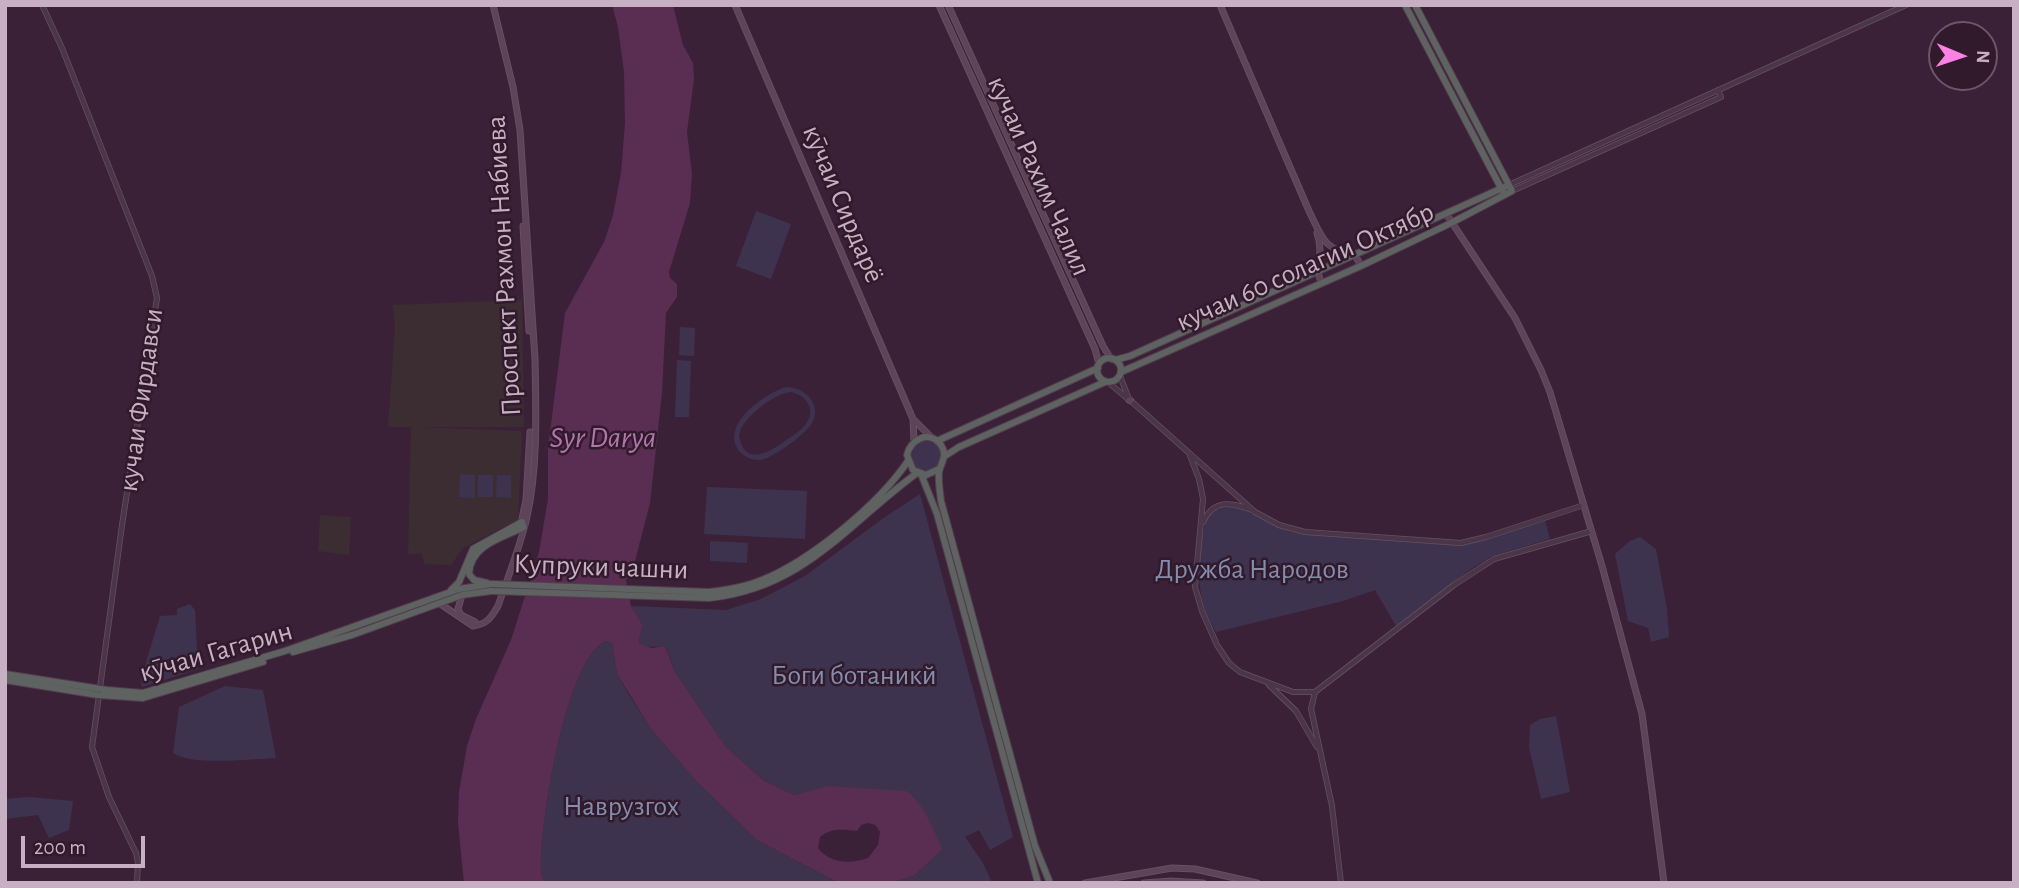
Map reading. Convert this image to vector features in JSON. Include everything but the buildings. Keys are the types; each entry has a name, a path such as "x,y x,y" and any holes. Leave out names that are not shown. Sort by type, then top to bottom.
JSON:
{"highway":[{"path":"1405,5 1503,192 1511,188 1415,5"},
{"name":"кучаи 60 солагии Октябр","path":"1113,359 1130,356 1316,271 1503,192"},
{"name":"кучаи 60 солагии Октябр","path":"1121,374 1361,266 1451,223 1503,192"},
{"path":"1253,300 1259,305 1258,312"},
{"path":"1227,312 1227,319 1233,323"},
{"path":"709,595 759,582 782,571 837,534 897,478 908,461 908,449 914,441 953,435 1098,366 1104,360 1113,359 1120,365 1121,374 1115,381 1106,382 944,456"},
{"path":"1098,366 1098,374 1106,382"},
{"path":"934,440 942,447 944,456 939,469 941,501 1035,846 1050,883"},
{"path":"908,461 919,474 937,514 1038,883"},
{"path":"709,595 759,588 788,574 842,538 919,474 931,474 939,469"},
{"path":"491,588 474,580 469,574 472,557 477,551 522,526"},
{"path":"447,594 459,582 472,549 522,526"},
{"name":"кӯчаи Гагарин","path":"99,692 136,693 285,651 458,589 491,588"},
{"name":"кӯчаи Гагарин","path":"5,677 143,698 352,635 462,595 491,588"},
{"name":"Купруки чашни","path":"491,588 709,595"}],"main road":[{"name":"Проспект Рахмон Набиева","path":"491,5 517,105 531,287 536,395 530,496 522,526"},
{"name":"кӯчаи Сирдарё","path":"735,5 913,419"},
{"name":"кучаи Рахим Чалил","path":"939,5 1095,349 1098,366"},
{"name":"кучаи Рахим Чалил","path":"948,5 1097,334 1113,359"},
{"path":"1220,5 1309,211 1326,244 1334,250 1356,255 1361,266"},
{"path":"1309,211 1322,248 1316,271 1321,282"},
{"path":"1447,215 1497,289 1541,370 1592,531 1642,714 1664,883"},
{"path":"913,419 934,440"},
{"path":"913,419 914,441"},
{"path":"462,595 458,609 461,615 478,622 489,616 522,526"},
{"path":"436,604 473,626 486,623 498,606 522,526"},
{"path":"1085,883 1172,868 1195,869 1257,883"},
{"path":"1144,883 1203,883"}],"street":[{"name":"кучаи Фирдавси","path":"42,5 62,48 152,276 157,298 92,747 114,808 136,853 137,883"},
{"path":"1511,188 1576,154 1906,5"},
{"path":"1511,188 1556,172 1721,97 1718,90"},
{"path":"1576,154 1579,162"},
{"path":"1553,165 1556,172"},
{"path":"1121,374 1130,400"},
{"path":"1106,382 1130,400 1255,512"},
{"path":"1189,453 1203,491 1195,587 1202,611 1217,645 1229,663 1240,672 1293,692 1315,692 1454,585 1494,559 1592,531"},
{"path":"1200,529 1210,510 1223,504 1239,505 1279,525 1305,532 1461,543 1584,505"},
{"path":"1266,683 1300,717 1317,747 1325,771"},
{"path":"1315,692 1311,709 1325,771 1341,865 1341,883"}],"shaded area":[{"path":"522,300 524,427 418,427 522,431 518,520 463,548 451,565 425,564 421,553 408,555 411,427 388,427 395,327 393,305"},
{"path":"320,515 351,517 349,555 318,551"}],"green space":[{"path":"756,211 791,224 771,279 736,266"},
{"path":"680,327 695,328 694,356 679,355"},
{"path":"677,360 691,361 689,417 675,417"},
{"path":"786,387 805,393 813,403 815,416 809,428 780,451 765,459 749,458 740,452 735,442 739,422 756,403","holes":["790,392 805,399 810,408 809,419 804,427 765,453 758,455 746,452 739,436 745,422 775,397"]},
{"path":"926,441 937,445 941,456 937,467 926,471 915,467 911,456 915,445"},
{"path":"460,474 475,475 475,498 459,497"},
{"path":"478,475 493,475 493,497 478,497"},
{"path":"497,475 511,475 511,498 496,497"},
{"path":"707,487 807,491 805,539 704,534"},
{"name":"Боги ботаникй","path":"920,494 1013,837 990,850 979,830 965,837 983,863 992,883 889,883 914,876 943,849 827,786 794,795 763,780 726,747 675,672 666,647 640,644 643,626 631,606 726,610 761,599 805,576"},
{"name":"Дружба Народов","path":"1228,507 1246,511 1280,528 1297,533 1461,545 1545,521 1550,539 1492,556 1396,626 1375,590 1343,601 1216,632 1202,598 1199,558 1207,519 1213,512"},
{"path":"1640,537 1656,549 1667,609 1669,637 1651,642 1648,628 1628,621 1615,554 1630,541"},
{"path":"710,541 748,543 747,563 710,561"},
{"path":"190,604 195,610 198,669 142,687 141,679 160,616 177,615 177,609"},
{"name":"Наврузгох","path":"606,641 612,643 617,674 629,695 651,729 697,782 757,840 839,883 544,883 541,867 542,841 558,742 579,676 592,653"},
{"path":"225,686 263,690 276,758 207,761 173,753 179,707"},
{"path":"1556,716 1570,792 1541,799 1529,747 1530,725 1540,719"},
{"path":"29,797 73,801 69,830 49,838 38,815 5,819 5,799"}],"water":[{"name":"Syr Darya","path":"612,5 673,5 683,45 693,63 694,79 687,132 692,174 690,203 669,272 670,278 677,284 677,297 666,313 662,393 650,503 634,565 626,580 631,606 643,626 640,644 652,648 665,646 675,672 726,747 763,780 794,795 827,786 906,791 912,796 923,809 943,849 914,876 889,883 839,883 757,840 697,782 651,729 617,674 612,643 606,641 592,653 579,676 558,742 542,841 541,867 544,883 464,883 458,823 459,792 467,746 511,640 539,552 548,499 548,448 565,313 604,242 613,215 621,173 625,123 624,72","holes":["861,825 875,825 880,832 878,845 868,858 855,861 835,860 818,848 820,837 828,832 857,831"]}]}
